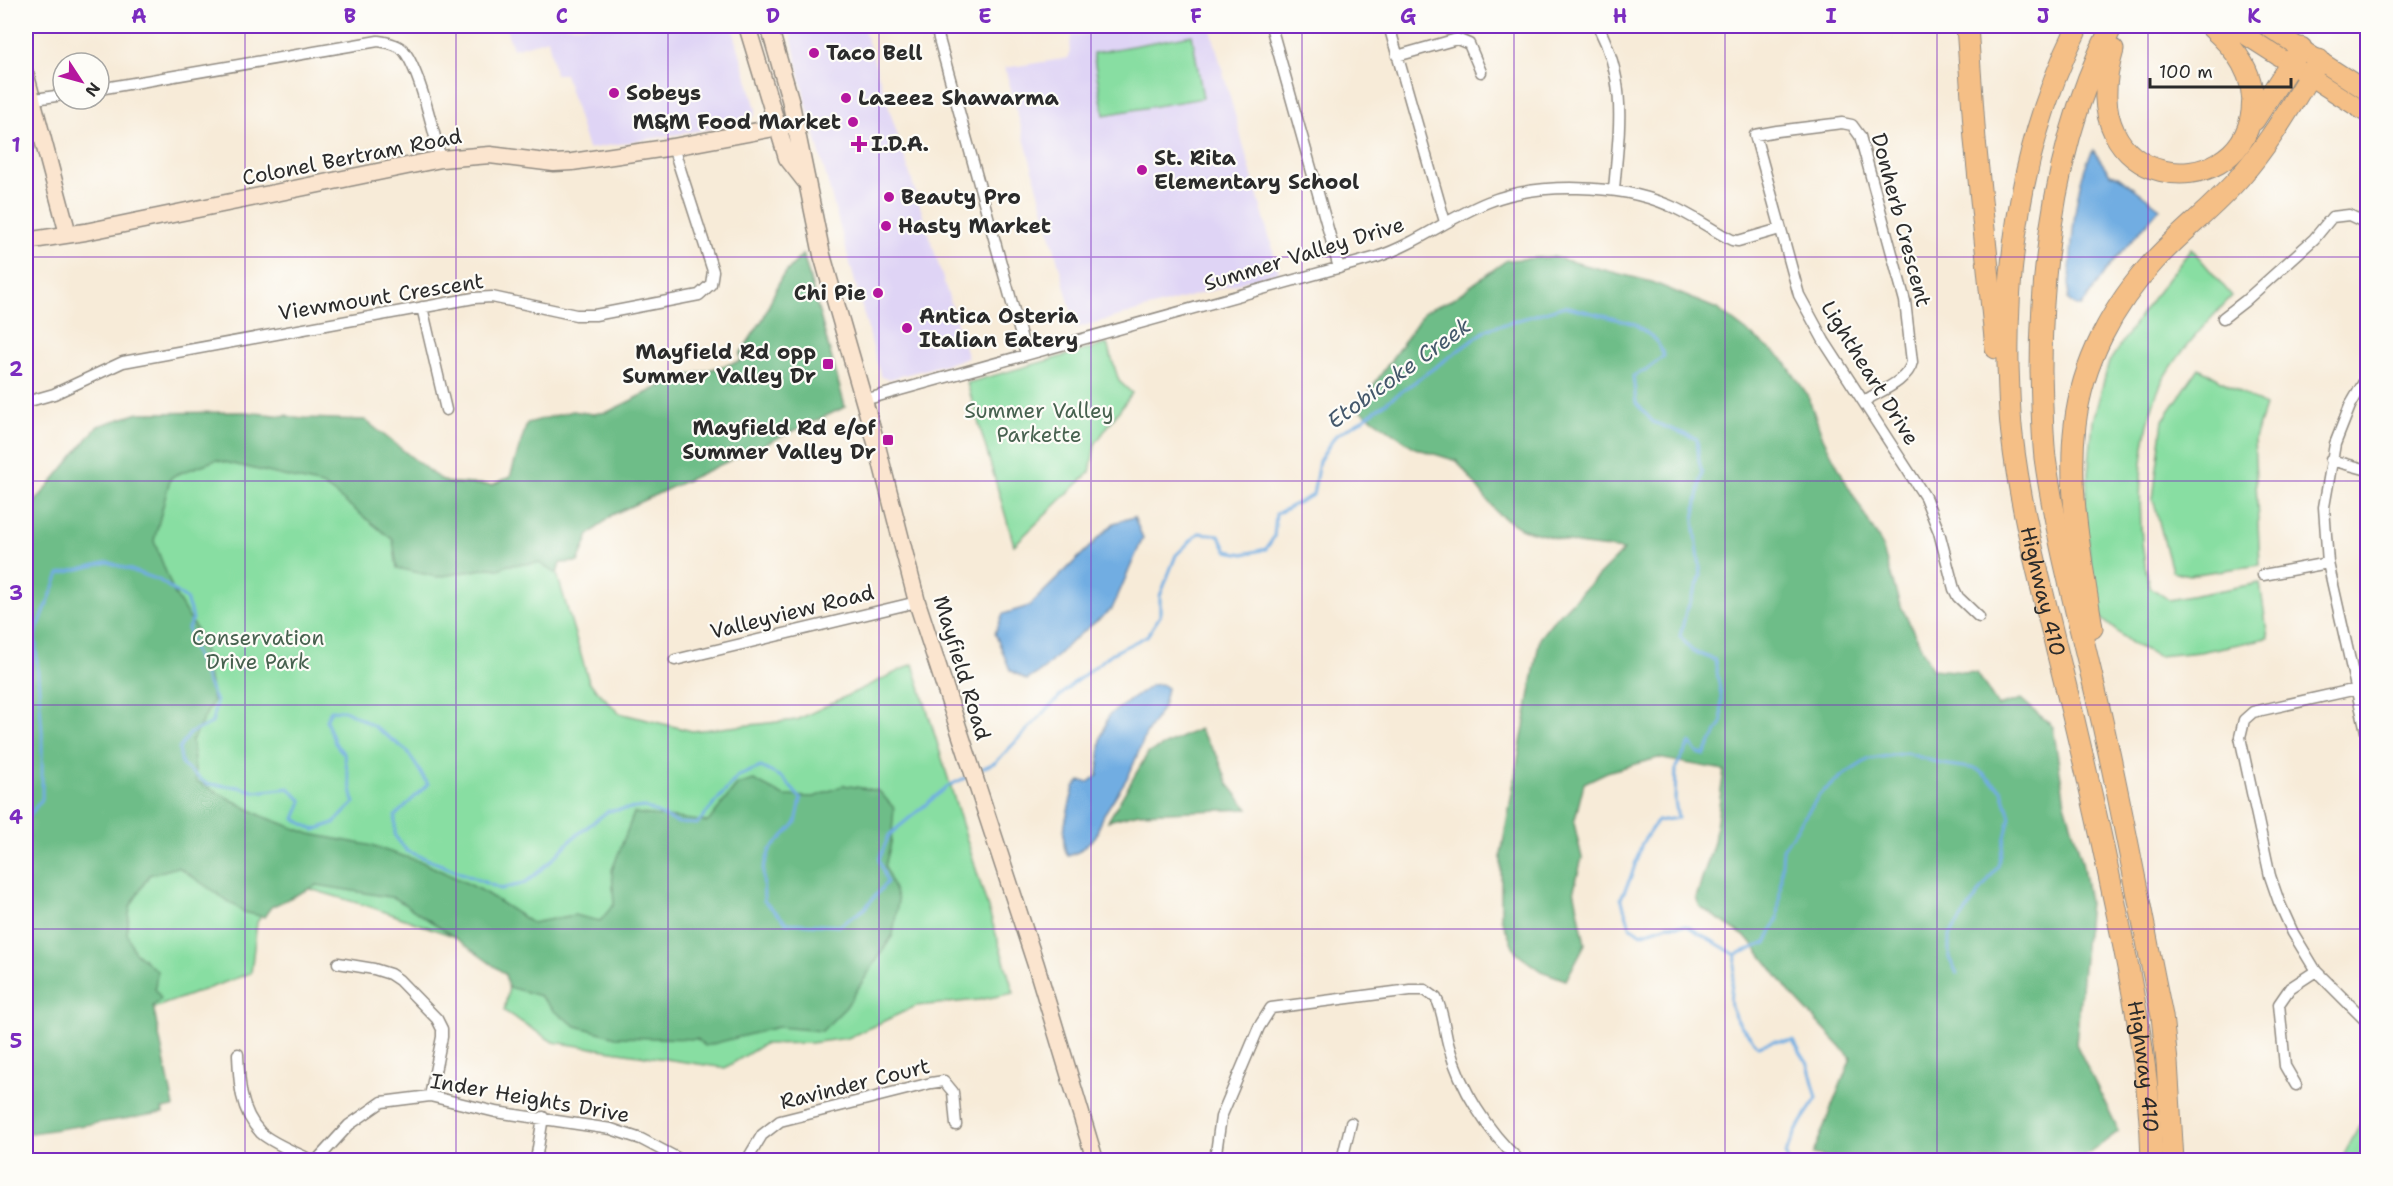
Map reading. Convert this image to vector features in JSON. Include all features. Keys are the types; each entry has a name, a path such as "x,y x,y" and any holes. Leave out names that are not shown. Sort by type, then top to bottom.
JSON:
{"highway":[{"path":"1967,26 1975,140 2003,412 2012,434"},
{"name":"Highway 410","path":"2078,26 2049,96 2031,154 2019,207 2010,272 2008,326 2012,434 2033,554 2091,786 2137,1012 2147,1077 2152,1158"},
{"name":"Highway 410","path":"2112,26 2074,121 2055,201 2045,268 2041,330 2045,455 2059,540 2099,710 2162,1016 2173,1156"},
{"path":"2121,26 2108,67 2106,109 2112,131 2132,157 2160,171 2182,174 2193,172 2219,162 2229,154 2250,127 2295,56"},
{"path":"2210,26 2233,47 2247,70 2254,99 2250,127"},
{"path":"2099,710 2099,675 2074,488 2075,424 2092,357 2112,316 2130,290 2155,260 2241,177 2314,69"}],"main road":[{"name":"Mayfield Road","path":"747,26 786,127"},
{"name":"Mayfield Road","path":"769,26 790,99 786,127 787,158 807,184 822,255 864,400 917,602 961,742 1036,965 1095,1161"},
{"path":"2231,26 2295,56 2367,114"},
{"path":"2266,26 2295,56"},
{"path":"2314,69 2367,92"},
{"path":"26,76 29,100 68,234"},
{"name":"Colonel Bertram Road","path":"26,241 441,159 490,155 554,163 595,160 786,127"}],"street":[{"path":"939,26 937,28 939,39 1026,354"},
{"path":"1271,26 1339,268"},
{"path":"1389,26 1445,222"},
{"path":"1598,26 1611,56 1620,97 1621,116 1614,190"},
{"path":"1397,56 1457,39 1469,44 1481,72"},
{"path":"111,86 378,40 403,49 421,92 441,159"},
{"path":"29,100 51,97"},
{"name":"Donherb Crescent","path":"1755,135 1777,130 1842,123 1852,125 1860,136 1905,302 1912,362 1905,376 1864,401"},
{"name":"Lightheart Drive","path":"1755,135 1794,280 1808,314 1919,486 1933,513 1954,589 1958,597 1979,617"},
{"name":"Viewmount Crescent","path":"26,402 54,393 123,362 474,298 492,297 557,313 595,315 699,295 711,284 713,271 674,147"},
{"name":"Summer Valley Drive","path":"864,400 1339,268 1396,250 1416,241 1445,222 1490,201 1511,195 1557,189 1614,190 1666,204 1732,240 1738,241 1780,229"},
{"path":"2223,318 2314,239 2332,218 2349,215 2367,224"},
{"path":"422,307 446,410"},
{"path":"2367,375 2346,416 2331,460 2324,507 2328,563 2367,741"},
{"path":"2331,460 2367,470"},
{"path":"2264,575 2328,563"},
{"name":"Valleyview Road","path":"675,660 917,602"},
{"path":"2357,689 2260,710 2248,715 2241,725 2241,743 2270,876 2279,902 2316,971 2367,1023"},
{"path":"338,963 390,974 399,980 437,1019 442,1029 442,1037 430,1096"},
{"path":"2296,1084 2285,1066 2279,1004 2290,988 2316,971"},
{"path":"1215,1161 1216,1137 1221,1117 1259,1027 1270,1008 1425,990 1436,998 1449,1049 1469,1094 1489,1130 1519,1161"},
{"path":"238,1054 239,1089 248,1114 262,1134 310,1161"},
{"name":"Ravinder Court","path":"747,1161 762,1135 780,1120 931,1083 944,1081 953,1092 956,1125"},
{"name":"Inder Heights Drive","path":"317,1161 349,1125 382,1102 430,1096 496,1112 611,1129 641,1139 681,1161"},
{"path":"536,1161 543,1118"},
{"path":"1342,1161 1351,1123"}],"shaded area":[{"path":"505,26 732,26 756,109 755,115 745,123 588,149 565,74 555,74 548,39 513,49"},
{"path":"789,26 863,26 968,358 889,379 881,377 806,103"},
{"name":"St. Rita Elementary School","path":"1155,26 1210,26 1279,272 1076,328 1005,68 1069,58 1071,36"}],"green space":[{"path":"1192,35 1203,98 1104,115 1093,53"},
{"path":"2191,248 2232,296 2193,338 2172,366 2160,386 2152,409 2146,433 2140,512 2149,586 2169,600 2260,583 2268,638 2200,652 2158,656 2132,644 2101,618 2091,578 2085,505 2093,421 2109,362 2144,310"},
{"name":"Conservation Drive Park","path":"803,254 845,407 569,527 557,574 589,682 619,713 692,731 797,720 913,664 1014,993 979,1000 916,1006 848,1038 810,1043 764,1044 725,1068 553,1042 504,1011 515,958 371,907 287,882 257,922 251,973 148,1010 26,1129 26,536 287,415 423,481 492,485 533,467 569,418 608,412 673,380 741,361 740,354 763,319 781,278"},
{"path":"803,254 845,407 612,515 589,535 578,562 560,563 557,574 539,563 508,565 499,569 489,568 437,577 397,568 393,540 322,485 216,460 170,479 154,541 174,593 202,639 213,701 192,741 196,781 262,816 310,834 368,845 422,862 481,890 532,923 574,915 600,921 614,904 612,870 634,813 708,822 737,785 754,780 784,796 814,797 844,785 879,791 894,808 891,843 885,866 898,900 893,935 846,1007 822,1031 778,1027 705,1046 697,1039 616,1037 576,1026 554,1011 540,996 508,987 505,974 395,898 317,885 271,907 264,917 244,912 178,867 149,875 130,907 127,933 134,951 157,971 155,988 161,999 153,1006 174,1107 162,1109 163,1113 26,1134 26,513 98,426 139,413 245,412 304,418 365,420 434,475 448,483 492,485 510,477 527,423 573,411 593,414 608,412 673,380 741,361 740,354 763,319 781,278"},
{"path":"1553,257 1652,282 1717,309 1783,359 1807,394 1823,438 1881,543 1899,602 1932,669 1977,673 1998,706 2021,699 2053,727 2065,803 2082,861 2089,902 2076,1044 2119,1131 2080,1160 1834,1160 1813,1154 1851,1058 1792,995 1749,939 1700,907 1696,898 1714,842 1724,770 1658,758 1607,772 1584,783 1574,823 1582,858 1574,889 1585,944 1566,980 1541,971 1516,953 1501,918 1501,854 1540,637 1624,550 1577,544 1522,529 1498,514 1457,461 1415,448 1360,410 1375,383 1425,311 1451,300 1507,260"},
{"name":"Summer Valley Parkette","path":"1107,344 1119,381 1132,393 1095,444 1090,472 1014,545 967,383"},
{"path":"2199,368 2265,406 2254,439 2260,565 2189,575 2172,571 2153,499 2163,420"},
{"path":"1199,729 1218,757 1228,784 1248,809 1139,813 1108,821 1148,753"},
{"path":"2367,1112 2367,1160 2341,1160"}],"water":[{"path":"2093,150 2110,174 2118,176 2160,208 2108,268 2082,306 2076,306 2068,300 2076,203 2080,184"},
{"path":"1134,517 1143,538 1112,609 1074,639 1043,670 1027,680 1010,670 995,633 1003,614 1029,606 1114,523"},
{"path":"1161,684 1167,688 1163,707 1146,734 1129,775 1101,819 1096,836 1078,852 1068,856 1065,849 1064,832 1074,787 1080,781 1088,782 1098,775 1101,738 1109,715 1152,685"}],"waterway":[{"name":"Etobicoke Creek","path":"977,771 996,762 1070,686 1111,654 1147,636 1160,616 1160,596 1176,555 1199,533 1219,535 1227,551 1244,554 1266,549 1274,537 1276,514 1313,495 1319,461 1336,435 1362,420 1488,329 1565,306 1635,324 1656,340 1664,356 1633,376 1636,403 1653,422 1697,439 1702,473 1694,520 1701,576 1686,612 1680,636 1692,651 1715,660 1721,695 1722,723 1704,755 1697,753 1690,743 1676,767 1675,801 1678,818 1657,821 1642,843 1631,877 1621,898 1630,926 1641,934 1668,925 1687,926 1736,955 1730,1001 1739,1023 1758,1046 1774,1041 1793,1041 1808,1064 1817,1098 1801,1122 1785,1154 1788,1160"},
{"name":"Etobicoke Creek","path":"26,820 42,799 42,732 35,635 59,574 108,562 159,580 186,599 193,619 188,628 192,646 216,702 212,723 190,733 179,749 182,765 207,784 239,787 256,792 289,788 302,801 295,819 314,830 334,823 354,803 344,754 335,743 326,720 331,710 347,711 375,727 407,751 428,784 395,816 395,836 407,851 501,889 525,883 549,863 573,838 608,811 645,807 678,823 697,824 738,776 761,767 783,778 801,799 796,823 770,850 763,869 764,901 787,923 839,926 864,909 887,882 879,860 889,835 948,786 969,776"},
{"path":"1737,954 1766,943 1778,918 1783,849 1820,794 1842,776 1869,759 1906,753 1942,764 1977,769 2002,790 2010,817 1998,866 1949,936 1949,958 1957,973"}],"place":[{"name":"Taco Bell","path":"814,53"},
{"name":"Sobeys","path":"614,93"},
{"name":"Lazeez Shawarma","path":"846,98"},
{"name":"M&M Food Market","path":"853,122"},
{"name":"I.D.A.","path":"859,144"},
{"name":"St. Rita Elementary School","path":"1142,170"},
{"name":"Beauty Pro","path":"889,197"},
{"name":"Hasty Market","path":"886,226"},
{"name":"Chi Pie","path":"878,293"},
{"name":"Antica Osteria Italian Eatery","path":"907,328"},
{"name":"Mayfield Rd opp Summer Valley Dr","path":"828,364"},
{"name":"Mayfield Rd e/of Summer Valley Dr","path":"888,440"}]}
